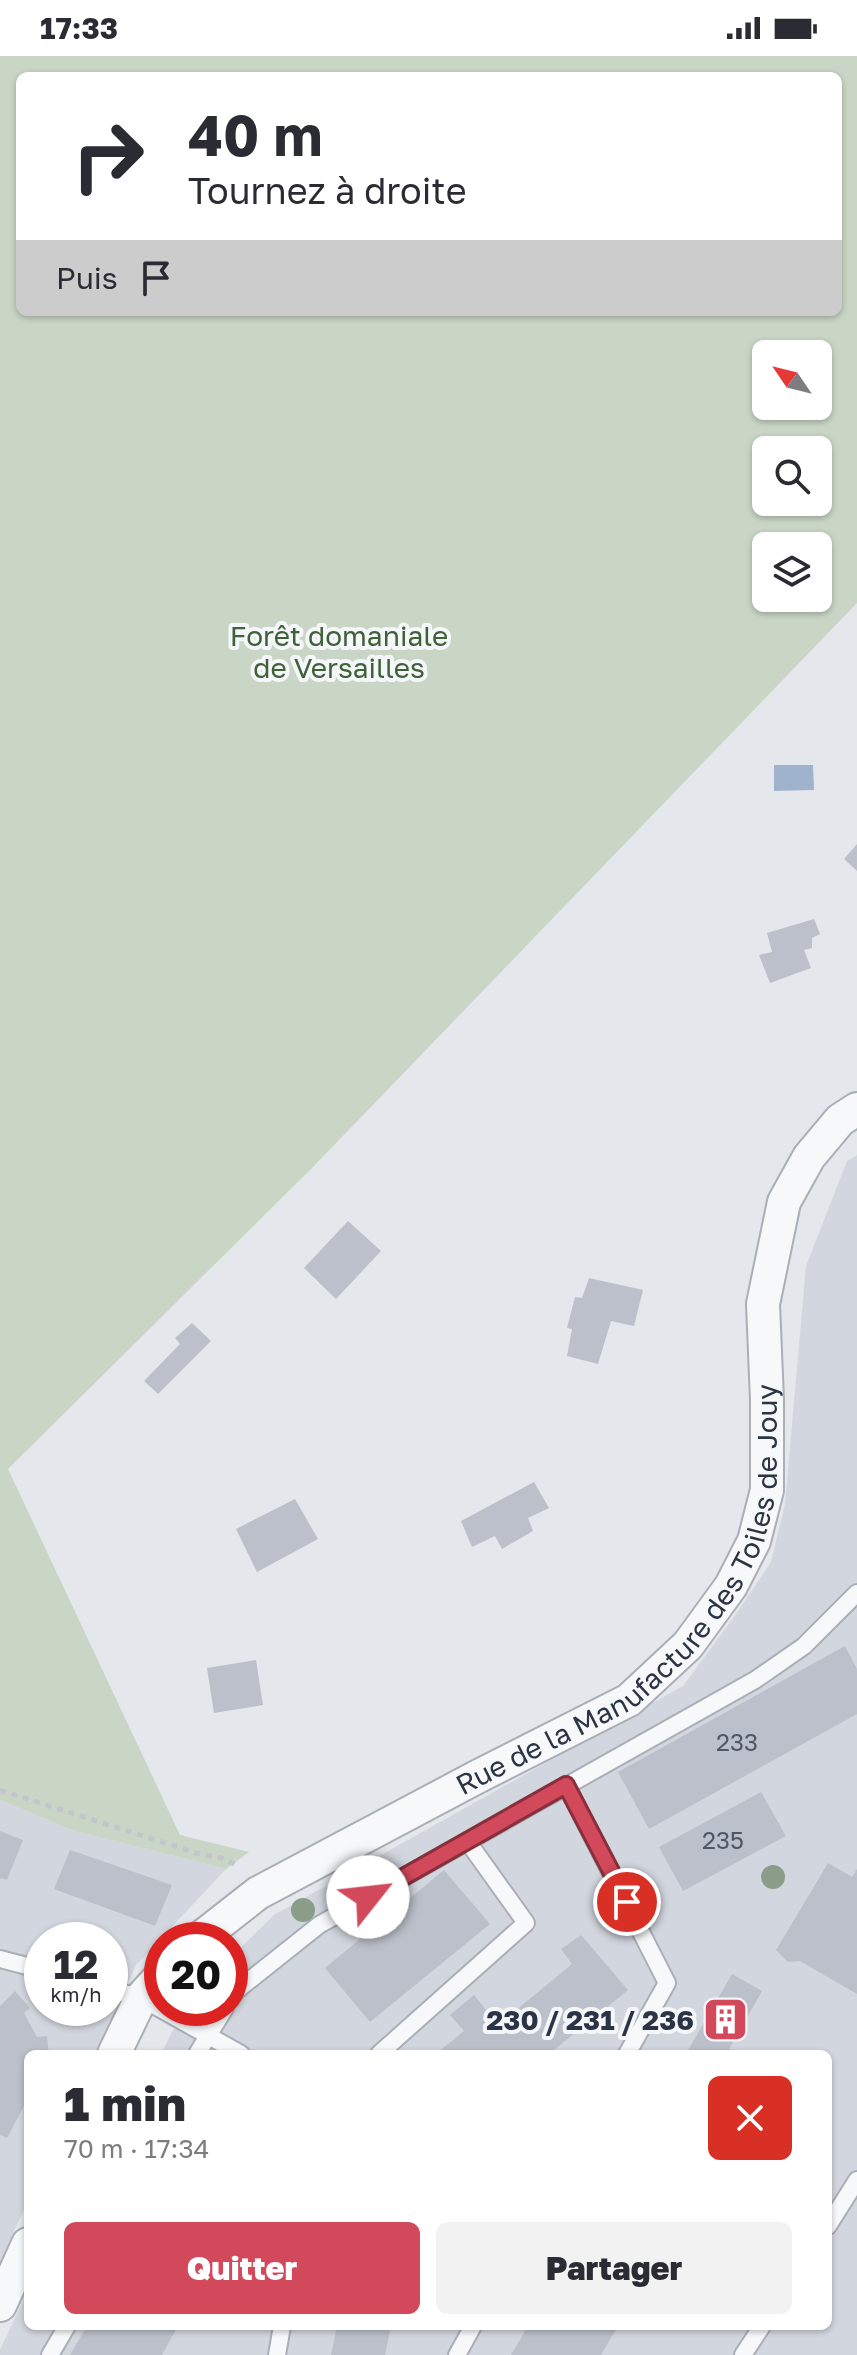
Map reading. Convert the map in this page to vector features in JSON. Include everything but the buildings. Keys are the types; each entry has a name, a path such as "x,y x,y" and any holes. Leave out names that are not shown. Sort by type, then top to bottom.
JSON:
{"street":[{"name":"Rue de la Manufacture des Toiles de Jouy","path":"221,1922 258,1893 629,1700 688,1645 731,1586 754,1541 767,1490 763,1304 784,1202 809,1157 840,1120 857,1109"},
{"path":"116,2050 144,2000"},
{"path":"0,2305 24,2253"}],"lane":[{"path":"248,1981 319,1925 755,1680 804,1646 857,1593"},
{"path":"566,1785 667,1983 629,2050"},
{"path":"383,2050 526,1923 468,1842"},
{"path":"0,1959 24,1965"},
{"path":"200,2026 235,2050"},
{"path":"199,2050 214,2026"},
{"path":"832,2220 854,2189"},
{"path":"50,2355 65,2330"},
{"path":"277,2355 281,2330"},
{"path":"457,2355 471,2330"},
{"path":"743,2355 759,2330"}],"path":[{"path":"0,1790 40,1805 221,1858 243,1869"}],"shaded area":[{"path":"857,1155 857,2355 0,2355 24,2299 24,2330 832,2330 832,2050 163,2050 175,2026 248,2026 248,1940 274,1915 683,1686 771,1562 785,1504 806,1266 847,1161"},
{"path":"0,1800 72,1830 226,1869 176,1922 144,1922 144,1956 128,1982 128,1922 24,1922 24,2026 108,2026 97,2050 24,2050 24,2210 0,2262"}],"green space":[{"name":"Forêt domaniale de Versailles","path":"0,56 857,56 857,603 313,1167 8,1469 180,1835 249,1852 226,1869 72,1830 0,1800"}],"water":[{"path":"774,765 813,765 814,790 774,791"}],"place":[{"name":"230 / 231 / 236","path":"725,2020"}],"route":[{"path":"368,1897 566,1785 574,1795 627,1902"}]}
